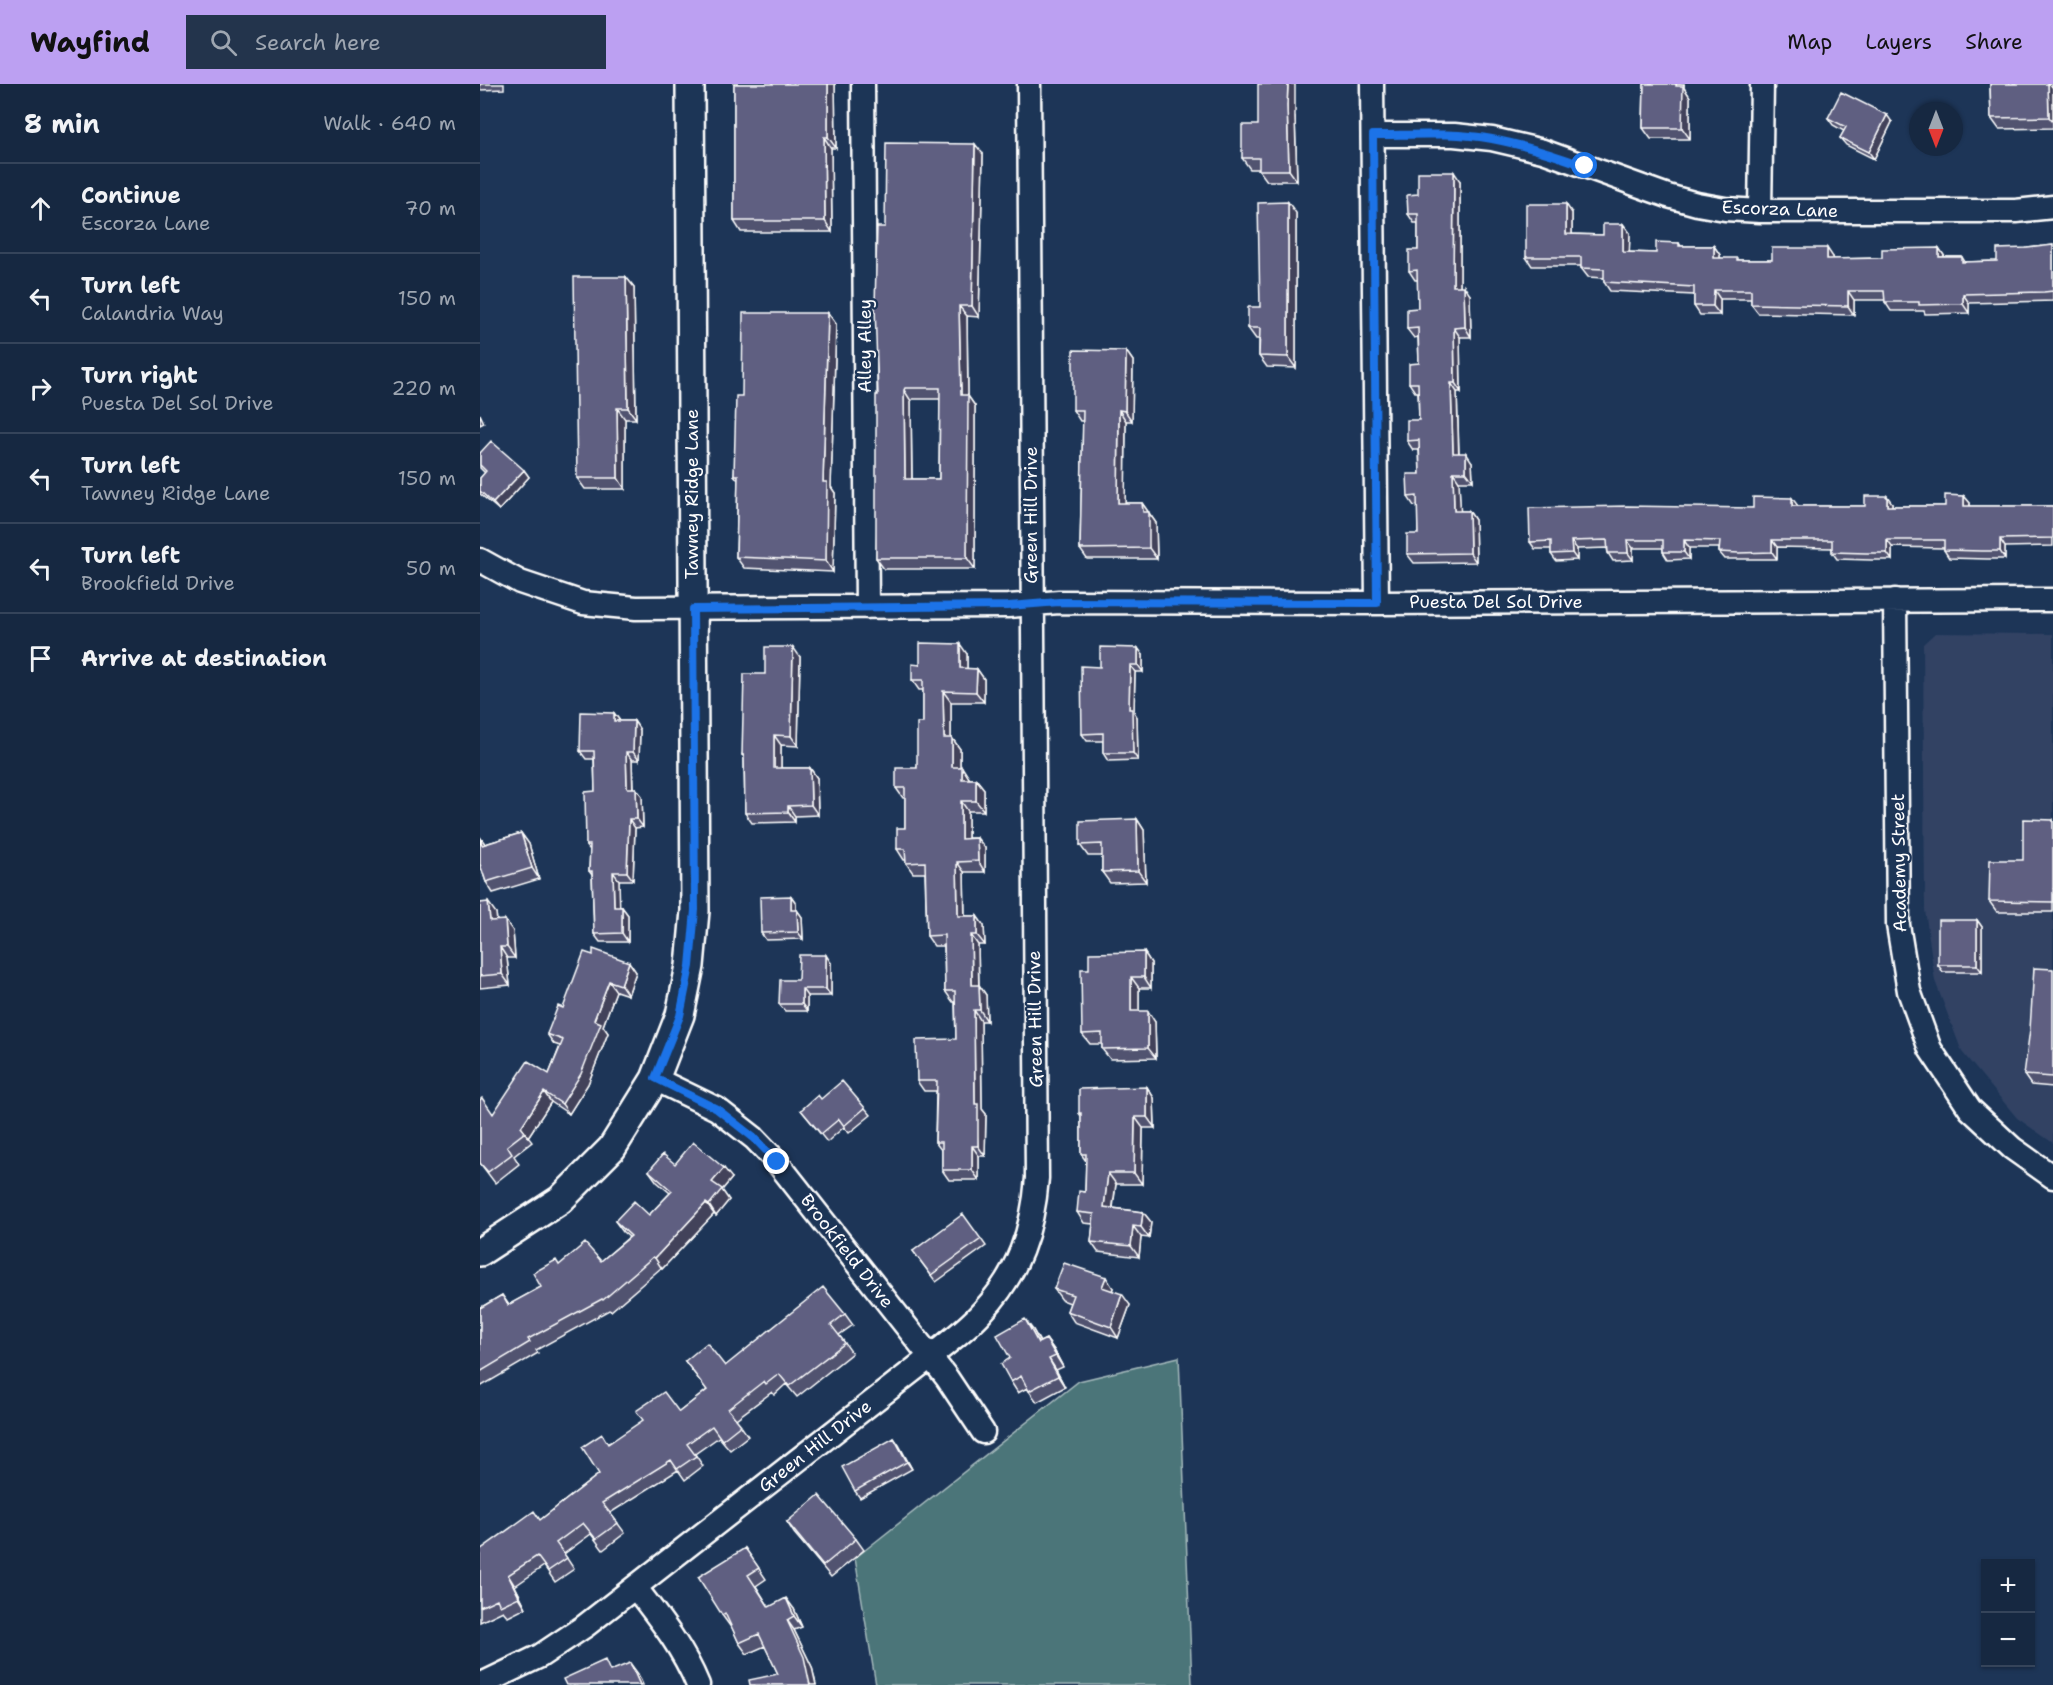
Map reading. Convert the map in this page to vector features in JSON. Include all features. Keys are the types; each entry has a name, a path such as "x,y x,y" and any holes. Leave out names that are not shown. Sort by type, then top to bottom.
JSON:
{"street":[{"name":"Tawney Ridge Lane","path":"480,1252 560,1200 612,1148 655,1078 680,1016 690,966 694,922 690,84"},
{"name":"Alley Alley","path":"863,84 867,607"},
{"name":"Green Hill Drive","path":"480,1685 540,1656 585,1626 930,1357 981,1313 1003,1287 1025,1244 1035,1207 1037,1166 1029,84"},
{"path":"1372,84 1377,603"},
{"path":"1760,211 1762,84"},
{"name":"Escorza Lane","path":"1373,135 1454,135 1492,139 1543,151 1668,196 1725,209 2016,211 2053,207"},
{"name":"Puesta Del Sol Drive","path":"480,560 520,582 584,603 636,608 1008,606 1059,602 2053,600"},
{"name":"Academy Street","path":"1895,600 1898,925 1909,991 1930,1049 1970,1109 2012,1148 2053,1177"},
{"name":"Brookfield Drive","path":"655,1078 717,1109 754,1138 777,1162 947,1378 983,1432"},
{"path":"635,1587 677,1642 698,1685"}],"shaded area":[{"path":"1935,633 2053,634 2053,1143 2017,1118 1962,1052 1935,981 1925,910 1923,644"}],"green space":[{"path":"1179,1357 1192,1685 876,1685 855,1558 1079,1381"}],"building":[{"path":"734,84 828,84 828,137 824,137 825,221 734,221"},
{"path":"1258,84 1288,84 1289,170 1259,170 1259,158 1242,158 1242,125 1258,125"},
{"path":"1644,84 1683,86 1682,128 1643,128"},
{"path":"1990,84 2048,84 2049,117 1991,118"},
{"path":"1841,92 1887,115 1869,152 1840,138 1846,127 1828,118"},
{"path":"886,143 975,144 972,306 959,306 961,395 968,395 967,558 876,558 877,227 885,227","holes":["905,388 940,388 939,479 905,479 904,390"]},
{"path":"1418,172 1454,172 1453,286 1464,286 1465,327 1454,328 1455,383 1451,383 1453,453 1466,453 1466,472 1453,472 1454,511 1469,511 1470,553 1407,554 1407,534 1418,534 1417,496 1408,497 1407,474 1420,474 1419,440 1407,441 1407,420 1419,420 1418,383 1409,383 1409,364 1419,363 1418,328 1407,329 1407,309 1418,308 1417,270 1409,271 1409,250 1418,250 1418,214 1408,214 1407,195 1418,194"},
{"path":"1288,202 1288,357 1259,356 1260,328 1248,328 1248,307 1260,307 1258,203"},
{"path":"1526,204 1566,204 1566,234 1603,235 1603,224 1623,224 1623,252 1656,253 1656,242 1679,243 1679,246 1714,246 1714,258 1772,260 1772,248 1827,248 1827,259 1882,258 1882,249 1939,248 1939,257 1962,257 1962,262 1997,261 1997,249 2053,245 2053,291 1963,294 1963,304 1919,305 1919,302 1885,302 1884,291 1848,291 1848,306 1751,304 1751,290 1714,290 1713,306 1694,306 1694,287 1604,282 1604,269 1581,268 1581,257 1526,257"},
{"path":"574,277 626,277 628,408 617,408 618,478 577,478"},
{"path":"743,313 828,313 823,482 827,482 826,561 736,557 738,475 734,475 736,396 742,396"},
{"path":"1073,350 1126,351 1125,411 1119,410 1118,503 1142,503 1143,512 1149,512 1149,548 1080,549 1083,410 1073,410"},
{"path":"491,441 524,470 493,503 480,491 480,478 486,471 480,465 480,453"},
{"path":"1945,495 1964,496 1964,506 2053,506 2053,538 2000,539 2000,551 1944,550 1944,540 1887,540 1887,553 1832,552 1832,540 1772,540 1772,552 1739,553 1719,552 1720,541 1684,540 1684,552 1663,552 1663,540 1627,540 1628,553 1608,553 1607,540 1571,541 1572,553 1551,554 1551,541 1530,542 1529,508 1627,506 1753,508 1753,497 1792,498 1792,506 1865,506 1865,496 1887,496 1887,506 1945,506"},
{"path":"920,643 960,644 960,668 977,669 976,692 943,691 944,738 952,738 952,767 962,767 962,779 976,779 976,801 961,801 961,839 977,838 978,861 957,862 958,916 977,916 977,935 971,935 972,985 979,985 980,1010 974,1010 978,1146 972,1146 972,1170 942,1170 942,1142 935,1142 937,1081 917,1081 916,1040 956,1039 955,991 945,991 944,935 927,936 925,862 906,863 905,849 897,849 897,828 905,828 905,788 896,788 896,768 917,768 917,723 923,723 923,680 912,680 912,664 920,665"},
{"path":"765,647 793,647 791,736 774,735 774,768 810,768 811,805 788,806 788,812 745,813 744,755 742,755 744,674 765,674"},
{"path":"1100,647 1138,648 1138,665 1130,665 1129,709 1132,709 1133,753 1103,753 1103,733 1082,734 1081,666 1100,667"},
{"path":"581,712 614,713 614,721 634,721 633,752 626,752 627,788 636,788 637,819 629,819 627,872 613,872 614,907 622,907 622,933 594,934 592,871 589,871 590,845 586,845 585,792 595,791 594,751 580,751"},
{"path":"1137,819 1138,871 1102,872 1102,844 1080,845 1080,821"},
{"path":"2023,819 2053,820 2053,902 1989,901 1990,860 2023,860"},
{"path":"521,833 532,868 486,882 480,864 480,840 482,845"},
{"path":"791,896 791,910 797,910 798,932 761,933 760,897"},
{"path":"488,902 490,921 505,920 507,947 500,947 502,974 480,976 480,903"},
{"path":"1938,920 1977,920 1977,965 1938,965"},
{"path":"593,949 629,962 621,985 609,981 594,1020 601,1023 581,1074 562,1104 544,1092 521,1127 525,1132 507,1146 512,1154 488,1172 480,1163 480,1100 482,1098 493,1114 528,1061 549,1074 563,1040 547,1034 558,1006 563,1008 584,952 593,955"},
{"path":"1144,952 1144,977 1131,977 1131,1011 1148,1011 1148,1048 1102,1049 1102,1033 1082,1034 1081,969 1089,969 1089,953"},
{"path":"799,955 826,955 826,989 802,989 802,1004 779,1004 780,980 798,980"},
{"path":"2034,968 2053,969 2053,1077 2024,1075"},
{"path":"842,1081 865,1108 844,1126 839,1119 821,1134 801,1110 818,1095 821,1099"},
{"path":"1147,1087 1147,1117 1135,1117 1134,1173 1108,1173 1104,1207 1143,1212 1141,1227 1133,1226 1131,1246 1091,1242 1094,1214 1077,1212 1079,1191 1085,1192 1086,1154 1081,1154 1079,1089"},
{"path":"693,1142 724,1168 712,1182 722,1189 709,1205 706,1203 655,1258 653,1257 603,1300 528,1339 530,1342 480,1372 480,1308 502,1295 508,1305 541,1287 533,1273 556,1260 559,1265 585,1243 601,1261 631,1236 615,1221 634,1201 649,1215 672,1191 649,1171 663,1154 675,1164"},
{"path":"963,1214 981,1239 931,1275 913,1251"},
{"path":"1064,1263 1106,1277 1102,1287 1122,1294 1111,1327 1067,1311 1073,1295 1054,1289"},
{"path":"823,1287 845,1314 831,1325 845,1343 789,1386 779,1374 766,1384 764,1381 728,1409 741,1425 722,1440 712,1426 687,1444 696,1456 677,1469 671,1460 602,1503 618,1523 596,1539 583,1523 556,1543 567,1558 548,1571 537,1556 508,1575 519,1597 500,1606 497,1599 480,1607 480,1550 534,1511 540,1520 599,1474 582,1447 602,1434 608,1444 643,1420 636,1411 664,1392 679,1412 707,1390 685,1361 707,1343 725,1366"},
{"path":"1025,1319 1038,1343 1046,1339 1056,1356 1049,1359 1058,1376 1029,1391 1021,1376 1011,1382 1001,1364 1010,1358 997,1335"},
{"path":"894,1438 907,1462 855,1491 842,1467"},
{"path":"819,1495 856,1539 823,1566 787,1522"},
{"path":"745,1548 759,1568 748,1575 769,1607 786,1598 794,1616 787,1620 804,1657 810,1685 750,1685 749,1680 778,1674 759,1634 739,1643 725,1613 722,1615 698,1577"},
{"path":"605,1660 610,1671 630,1663 640,1685 566,1685 563,1679"}],"route":[{"path":"777,1162 754,1138 717,1109 655,1078 680,1016 690,966 695,910 693,609 1008,606 1059,602 1377,603 1373,135 1454,135 1492,139 1543,151 1585,166"}]}
